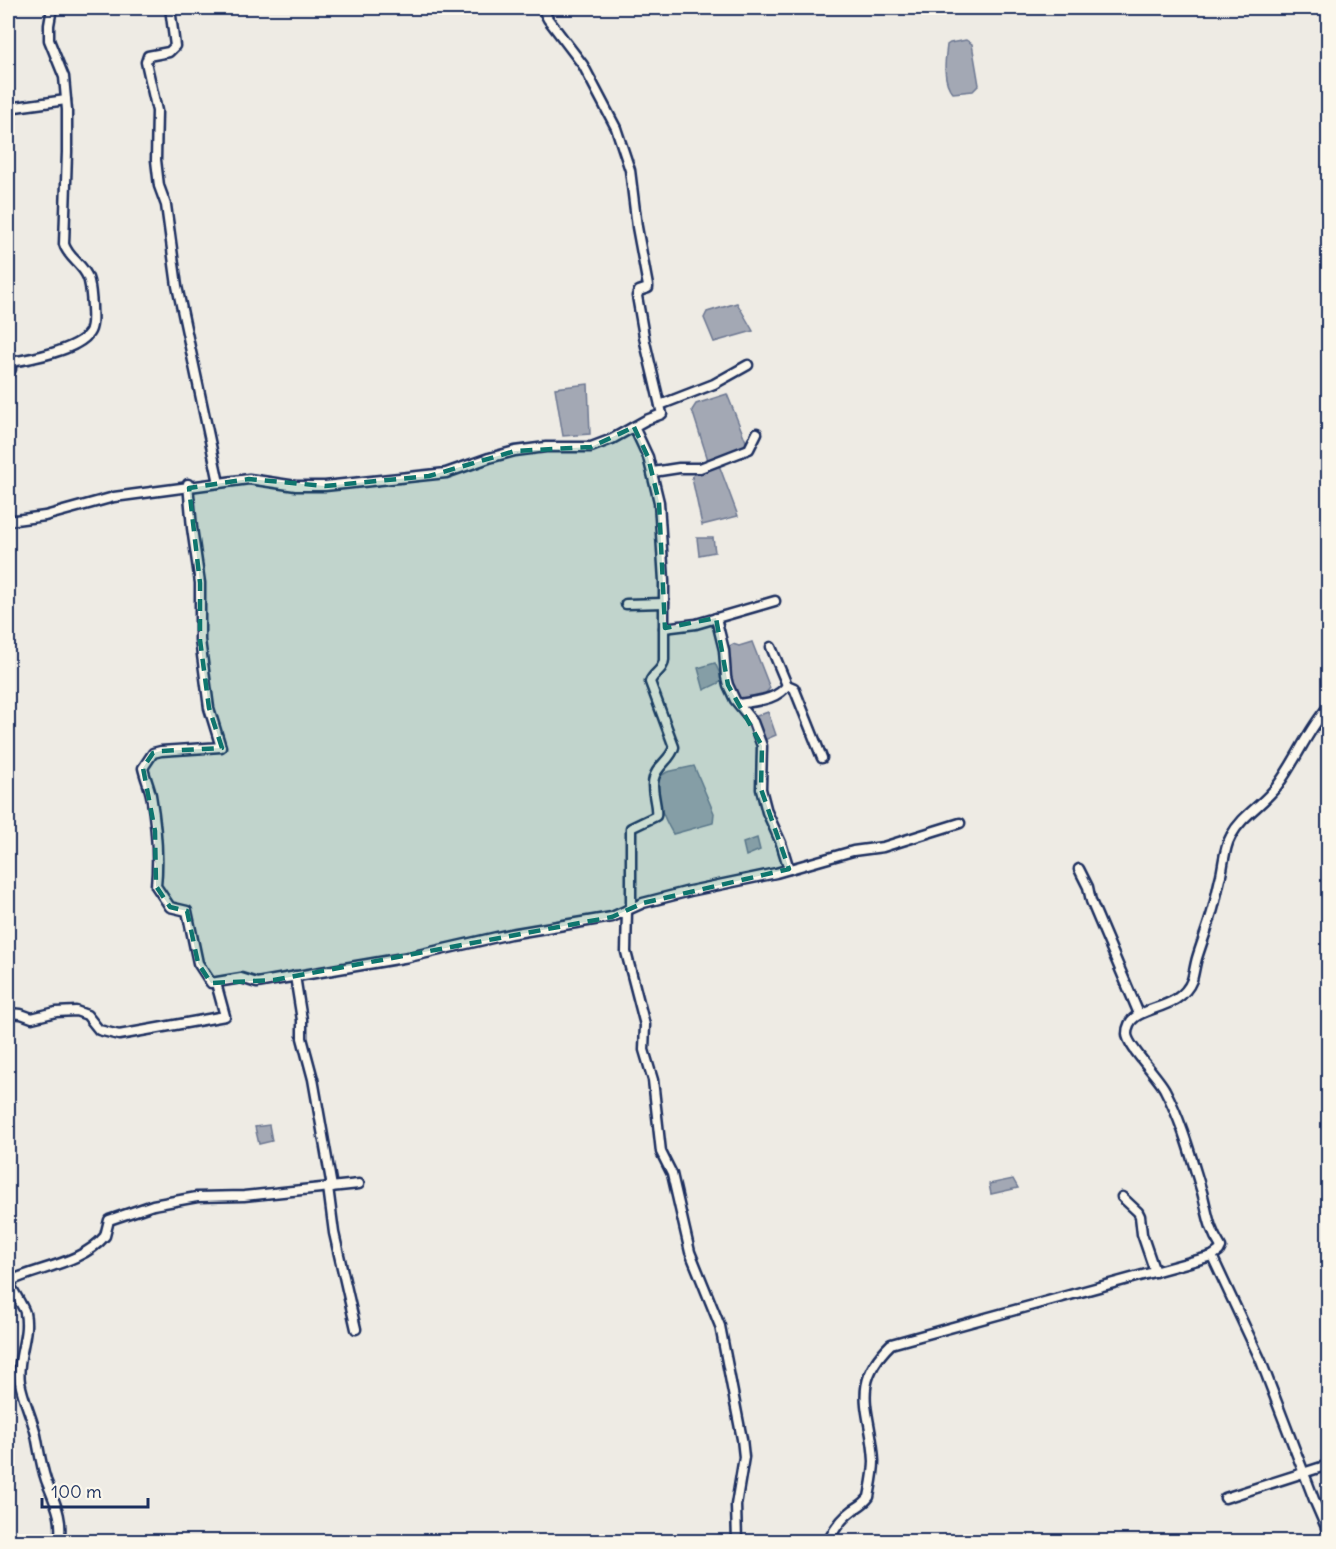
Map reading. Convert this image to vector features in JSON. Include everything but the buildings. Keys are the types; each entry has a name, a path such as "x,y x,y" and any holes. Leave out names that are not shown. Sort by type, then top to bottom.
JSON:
{"street":[{"path":"11,362 36,358 71,345 85,338 92,326 91,296 87,275 70,257 64,244 68,136 61,68 49,39 52,8"},
{"path":"170,8 175,46 169,52 148,56 146,62 157,111 157,179 166,205 177,286 219,483"},
{"path":"8,521 45,516 114,497 249,479 296,486 325,486 429,476 446,473 515,451 546,447 591,447 662,414 637,296 639,291 648,286 628,161 611,117 592,80 576,52 548,19 542,8"},
{"path":"8,108 66,100"},
{"path":"8,346 11,362 8,375"},
{"path":"660,405 714,384 748,365"},
{"path":"634,427 648,457 659,502 664,603 664,665 650,682 674,747 672,755 657,770 654,777 652,786 657,808 656,816 631,828 626,952 645,1025 644,1050 653,1080 661,1152 672,1174 690,1252 720,1326 742,1439 744,1457 736,1505 737,1542"},
{"path":"653,472 700,468 749,449 757,433"},
{"path":"189,486 200,583 200,640 209,708 221,747 153,753 143,768 151,793 155,831 156,886 170,907 186,911 198,963 211,983 241,978 257,982 295,976 409,957 510,934 612,917 629,909 690,891 752,879 853,851 884,847 960,824"},
{"path":"664,628 682,627 775,601"},
{"path":"626,604 664,603"},
{"path":"716,618 724,650 726,677 735,700 753,722 762,746 761,789 767,812 781,843 789,869"},
{"path":"771,647 787,685 794,688 822,758"},
{"path":"739,704 762,700 783,691 787,685"},
{"path":"828,1542 834,1529 844,1517 866,1502 869,1497 874,1459 865,1390 869,1374 891,1344 1212,1256 1220,1251 1221,1247 1208,1222 1203,1195 1184,1133 1164,1088 1128,1040 1128,1029 1139,1014 1173,1002 1186,990 1192,979 1211,917 1231,834 1246,814 1266,800 1278,785 1316,721 1329,707"},
{"path":"1079,869 1139,1014"},
{"path":"295,976 302,1020 302,1038 313,1079 330,1187 334,1233 356,1329"},
{"path":"8,1013 32,1018 56,1012 76,1011 87,1015 99,1030 119,1035 225,1017 216,982"},
{"path":"59,1542 61,1533 59,1512 46,1480 36,1434 19,1379 20,1355 26,1331 25,1313 8,1282 47,1269 88,1249 105,1236 109,1220 129,1212 197,1197 244,1196 359,1184"},
{"path":"1122,1197 1140,1216 1142,1234 1155,1272"},
{"path":"1212,1256 1261,1361 1329,1532"},
{"path":"1225,1498 1329,1465"}],"highlighted area":[{"path":"634,427 648,457 659,502 665,628 716,618 728,685 762,746 761,789 789,869 643,903 612,917 274,980 211,983 198,963 187,911 170,907 156,886 155,831 143,768 153,753 222,748 209,708 200,640 200,583 189,488 249,479 325,486 429,476 515,451 591,447"}],"shaded area":[{"path":"966,40 972,44 979,85 973,91 953,93 946,77 947,45"},
{"path":"737,303 753,331 714,342 704,318 707,312"},
{"path":"588,384 590,434 563,436 555,388"},
{"path":"727,394 747,444 708,460 692,410 696,404"},
{"path":"719,465 738,516 702,525 692,478 695,472"},
{"path":"697,538 713,538 715,552 699,555"},
{"path":"752,642 770,688 762,697 738,701 728,678 725,649 733,644 739,646"},
{"path":"715,663 723,681 704,690 698,668"},
{"path":"768,712 776,735 762,741 754,717"},
{"path":"694,766 714,813 713,823 673,834 661,807 656,779 667,772"},
{"path":"757,838 760,850 746,856 743,843"},
{"path":"269,1125 272,1141 259,1144 255,1127"},
{"path":"1013,1179 1018,1188 991,1194 989,1184"}]}
